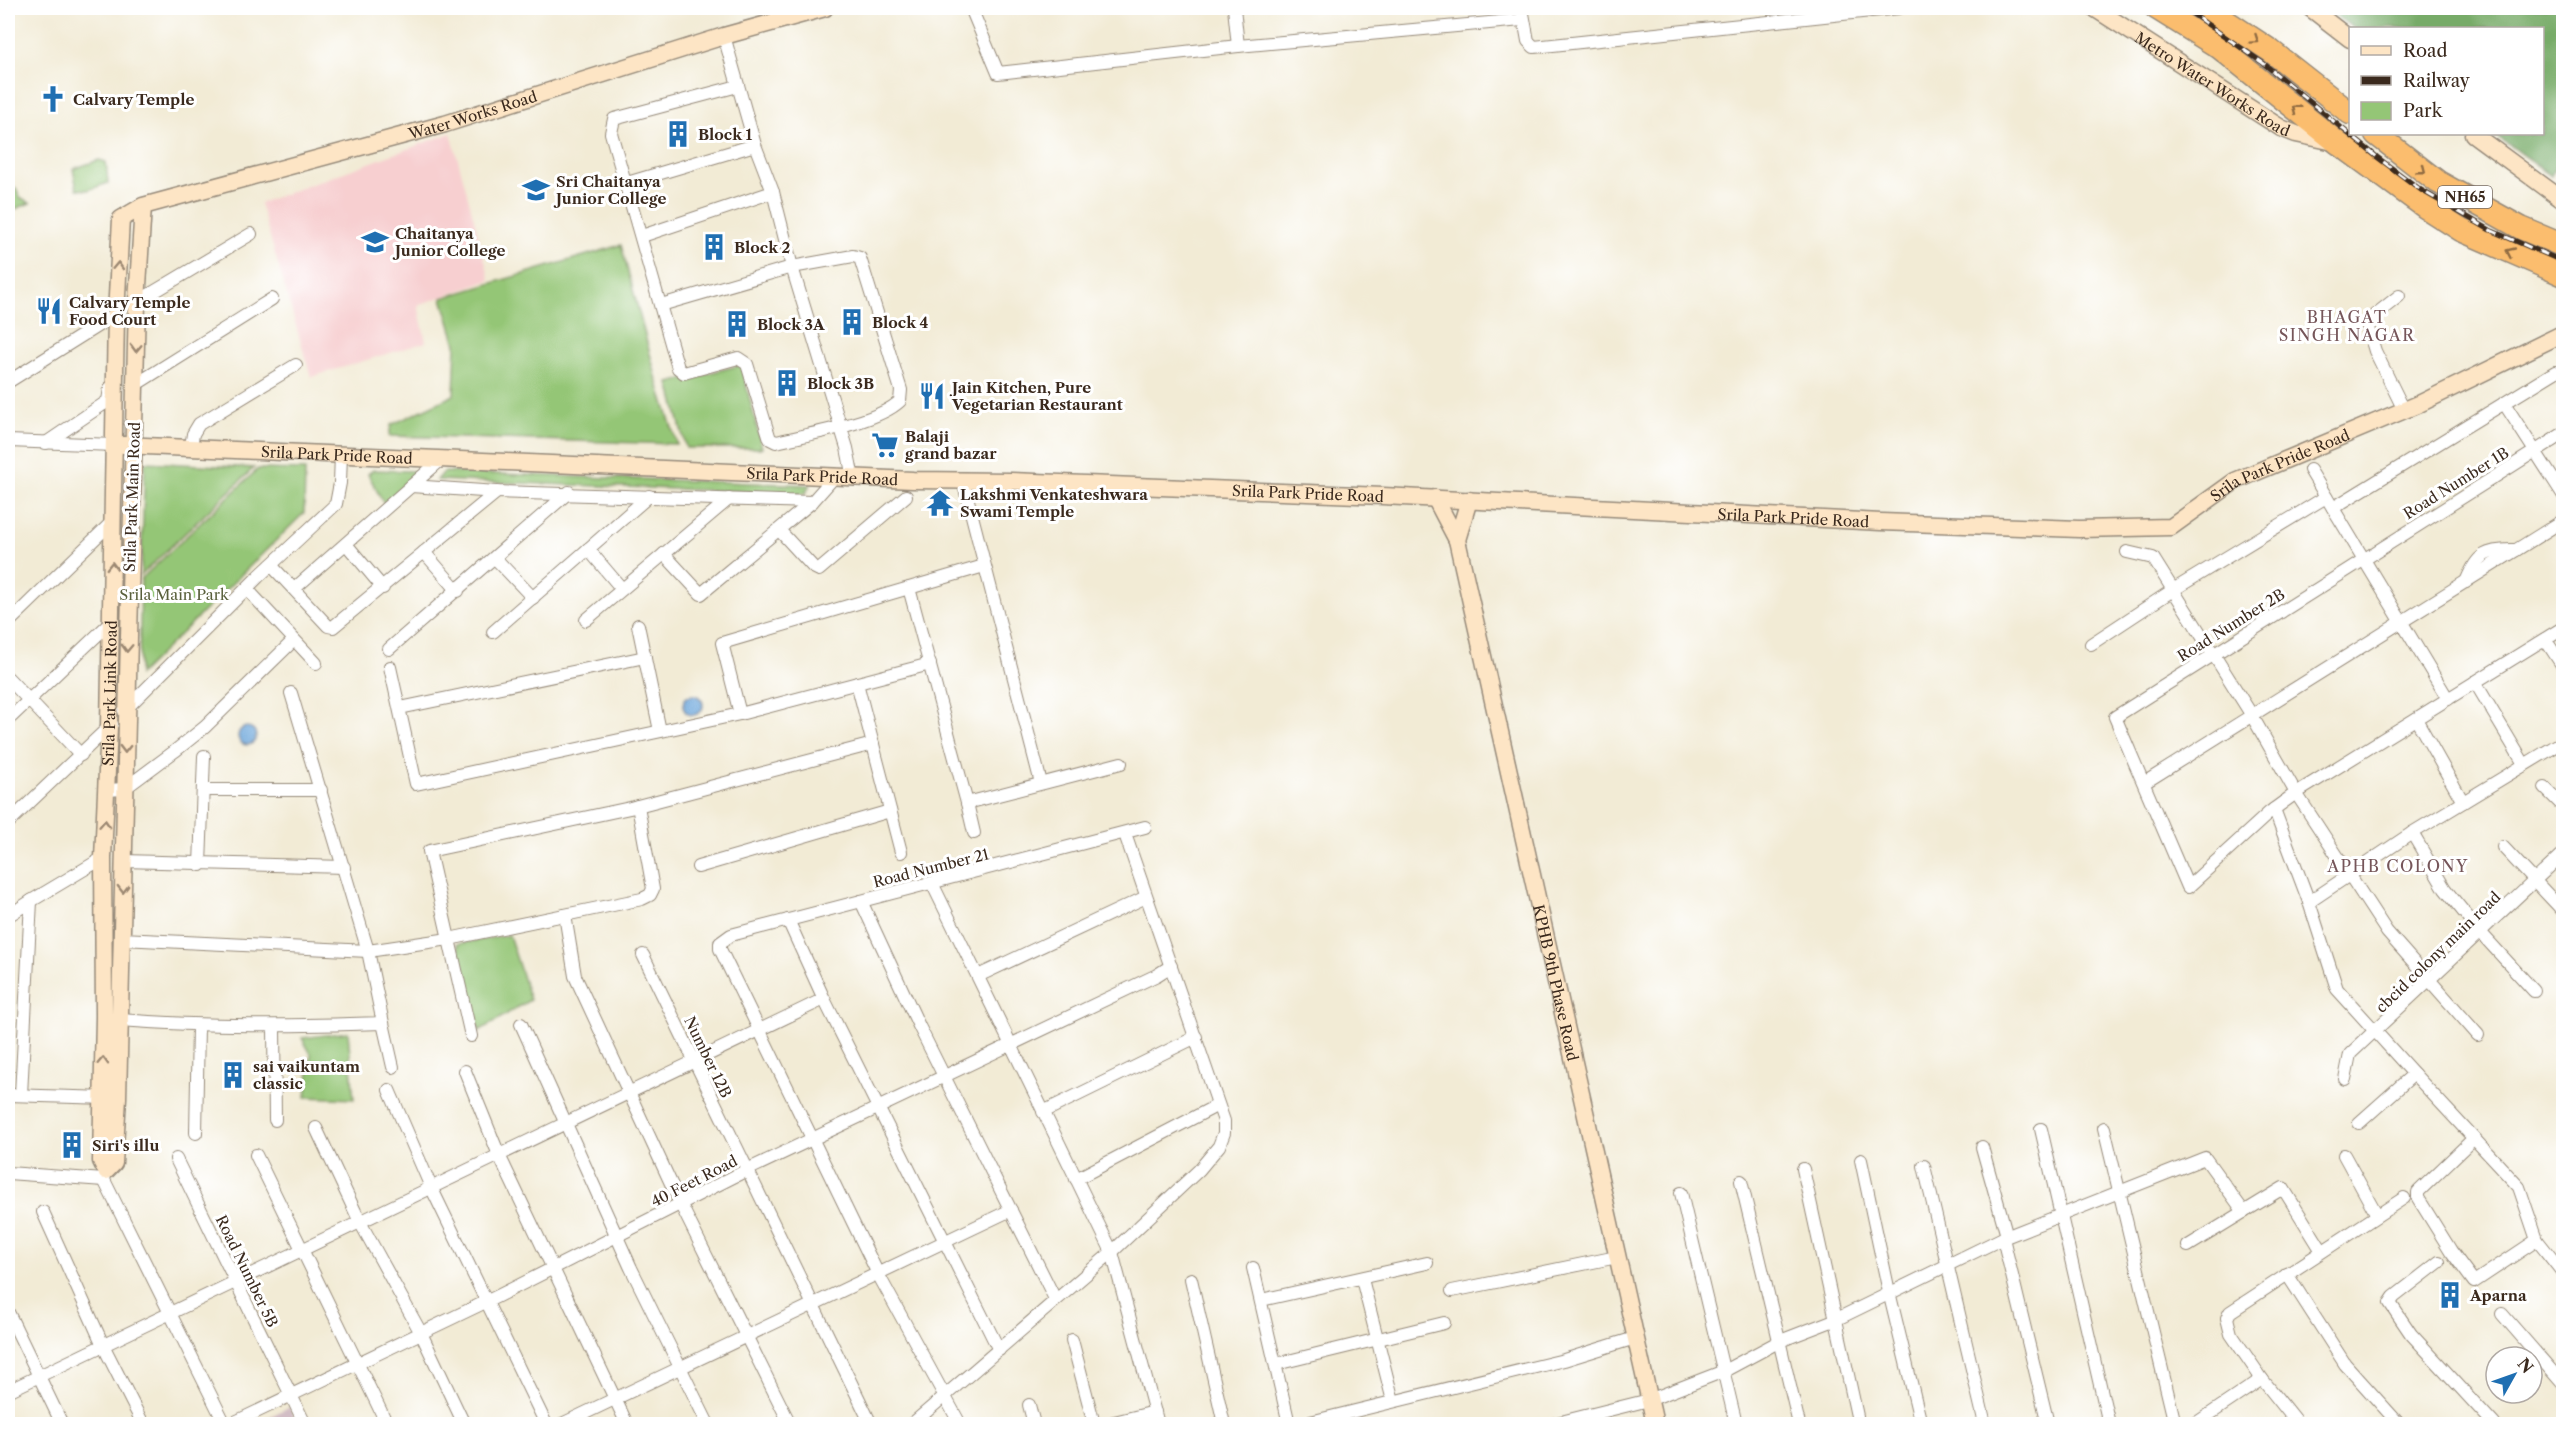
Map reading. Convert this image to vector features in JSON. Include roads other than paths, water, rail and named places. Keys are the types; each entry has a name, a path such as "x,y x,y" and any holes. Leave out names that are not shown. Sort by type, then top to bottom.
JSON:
{"highway":[{"name":"NH65","path":"2156,8 2207,40 2425,207 2462,230 2564,275"},
{"path":"2207,40 2214,12 2271,51 2349,112"},
{"name":"NH65","path":"2377,135 2438,183 2522,228 2561,241"}],"street":[{"name":"Water Works Road","path":"121,219 143,206 445,123 724,36 778,13 825,8"},
{"path":"971,8 998,73 1522,14 1528,41 1534,46 1544,46 1899,8"},
{"path":"1234,8 1238,46"},
{"name":"Metro Water Works Road","path":"2094,8 2281,128 2296,134 2338,142"},
{"path":"2310,8 2349,38"},
{"path":"664,554 700,594 844,476 847,448 792,267 773,192 755,145 724,36"},
{"path":"661,305 792,267 854,256 860,258 901,390 900,401 892,408 840,427 773,441 770,439 747,364 738,358 684,373 678,368 611,133 614,119 738,86"},
{"path":"2475,135 2564,200"},
{"path":"627,183 755,145"},
{"path":"2564,190 2564,200"},
{"path":"642,236 773,192"},
{"name":"Srila Park Main Road","path":"115,789 126,710 137,302 143,206"},
{"name":"Srila Park Link Road","path":"105,1175 101,1161 120,1020 122,939 123,861 109,727 116,315 121,219"},
{"path":"137,302 250,234"},
{"path":"2399,296 2375,315 2368,328 2375,351 2404,410"},
{"path":"135,385 273,300"},
{"path":"8,382 110,318 108,401 46,443"},
{"name":"Srila Park Pride Road","path":"8,441 963,481 1435,498 1928,523 2079,529 2171,527 2235,481 2404,410 2564,333"},
{"path":"191,447 193,434 200,424 296,365"},
{"path":"2333,508 2555,372"},
{"path":"2504,403 2564,496"},
{"name":"Road Number 1B","path":"2364,559 2564,433"},
{"path":"8,823 336,504 340,483 341,454"},
{"path":"294,589 443,458"},
{"path":"2310,470 2448,699"},
{"path":"963,481 1020,693 1041,783"},
{"path":"411,486 497,492 568,492 812,502"},
{"path":"271,565 328,626 333,627 497,492"},
{"path":"389,650 568,492"},
{"path":"494,632 649,496"},
{"path":"778,530 813,567 819,570 906,496"},
{"path":"2091,644 2173,590 2326,496"},
{"name":"KPHB 9th Phase Road","path":"1435,498 1457,540 1655,1425"},
{"path":"586,620 729,499"},
{"name":"KPHB 9th Phase Road","path":"1457,540 1469,500"},
{"path":"2564,520 2516,550 2491,551 2481,556 2473,564 2466,582 2251,714 2144,783 2187,887 2274,809 2296,793 2564,627"},
{"path":"8,623 112,522"},
{"path":"346,544 383,588"},
{"path":"588,549 622,590"},
{"path":"424,552 458,591"},
{"path":"2127,552 2153,558 2348,875 2387,932 2478,1035"},
{"path":"495,558 533,598"},
{"name":"Road Number 2B","path":"2144,783 2115,717 2364,559"},
{"path":"740,714 722,643 984,566"},
{"path":"909,588 974,833"},
{"path":"248,589 316,663"},
{"path":"8,720 111,622"},
{"path":"638,625 660,731"},
{"path":"2546,639 2564,668"},
{"path":"115,789 205,727 294,640"},
{"path":"400,708 645,657"},
{"path":"390,667 416,784 740,714 930,664"},
{"path":"8,678 81,754"},
{"path":"2475,682 2524,764"},
{"path":"857,683 901,852"},
{"path":"291,693 368,951 393,1067"},
{"path":"2416,718 2463,802"},
{"path":"2309,902 2412,833 2564,741"},
{"path":"471,1036 429,851 638,806 873,744"},
{"path":"200,865 204,756"},
{"path":"967,803 1121,763"},
{"path":"2545,788 2564,807"},
{"name":"Srila Park Link Road","path":"110,1098 104,1017 103,858 115,789"},
{"path":"203,790 321,790"},
{"path":"122,939 368,951 449,939 642,899 650,895 653,889 638,806"},
{"path":"2274,809 2309,902 2337,989 2519,1187 2537,1240 2564,1274"},
{"path":"698,867 890,810"},
{"name":"Road Number 21","path":"759,1030 720,949 720,943 724,938 1145,827"},
{"path":"2412,833 2445,889 2480,932 2535,991"},
{"path":"912,1425 1112,1252 1199,1170 1219,1146 1224,1133 1224,1121 1125,834"},
{"path":"2503,847 2564,912"},
{"name":"cbcid colony main road","path":"2345,1079 2350,1054 2564,853"},
{"path":"8,916 103,858"},
{"path":"123,861 200,865 344,867"},
{"path":"932,883 1112,1252 1157,1418 1106,1425"},
{"path":"978,976 1146,897"},
{"path":"21,1095 31,901"},
{"path":"861,901 944,1076 1055,1299"},
{"path":"565,915 575,976 681,1205 790,1425"},
{"path":"788,920 824,999 999,1350"},
{"name":"Number 12B","path":"643,955 871,1425"},
{"name":"40 Feet Road","path":"231,1425 486,1302 747,1170 1157,975 1171,966"},
{"path":"8,1391 824,999"},
{"path":"120,1020 198,1026 274,1027 382,1023"},
{"path":"521,1024 617,1237 708,1425"},
{"path":"196,1133 198,1026"},
{"path":"274,1027 274,1120"},
{"path":"759,1030 878,1274 960,1425"},
{"path":"1043,1112 1196,1037"},
{"path":"465,1071 499,1155 627,1425"},
{"path":"2360,1123 2414,1074"},
{"path":"389,1090 431,1187 546,1425"},
{"path":"8,1095 110,1098"},
{"path":"1076,1179 1218,1105"},
{"path":"316,1128 360,1222 421,1333 464,1425"},
{"path":"2104,1128 2175,1425"},
{"path":"2041,1129 2109,1425"},
{"path":"2473,1139 2418,1192 2418,1198 2451,1251 2474,1282 2537,1240"},
{"path":"1983,1147 2048,1425"},
{"path":"256,1155 387,1425"},
{"path":"2344,1155 2377,1215"},
{"path":"1553,1425 1649,1400 1724,1371 1780,1341 1837,1318 2005,1237 2205,1158 2244,1212"},
{"name":"Road Number 5B","path":"177,1159 305,1425"},
{"path":"1861,1160 1889,1292 1921,1425"},
{"path":"1924,1166 1985,1425"},
{"path":"1803,1169 1857,1416"},
{"path":"8,1173 105,1175 225,1425"},
{"path":"1741,1180 1799,1425"},
{"path":"2188,1246 2283,1188 2322,1251"},
{"path":"1681,1193 1736,1425"},
{"path":"2298,1425 2231,1334 2227,1318 2230,1312 2404,1198"},
{"path":"562,1425 1011,1210"},
{"path":"43,1212 103,1345 143,1425"},
{"path":"1452,1291 1617,1257"},
{"path":"2439,1262 2394,1297 2391,1303 2411,1334 2494,1425"},
{"path":"1260,1300 1427,1263"},
{"path":"1253,1268 1289,1425"},
{"path":"2287,1274 2345,1364 2399,1425"},
{"path":"1191,1279 1224,1425"},
{"path":"1362,1279 1393,1401"},
{"path":"8,1312 62,1425"},
{"path":"2502,1314 2564,1385"},
{"path":"1276,1364 1378,1341 1444,1323"},
{"path":"1302,1425 1564,1360 1635,1338"},
{"path":"1071,1340 1094,1425"},
{"path":"2194,1425 2262,1379"},
{"path":"1029,1405 1034,1425"}],"water":[{"path":"693,695 700,698 703,705 700,712 693,715 686,712 683,705 686,698"},
{"path":"247,727 253,730 256,736 253,742 247,745 241,742 238,736 241,730"}],"railway":[{"path":"2184,8 2263,63 2349,134"},
{"path":"2350,135 2421,190 2490,230 2564,262"}],"place":[{"name":"Calvary Temple","path":"53,99"},
{"name":"Block 1","path":"678,134"},
{"name":"Sri Chaitanya Junior College","path":"536,190"},
{"name":"Chaitanya Junior College","path":"375,242"},
{"name":"Block 2","path":"714,247"},
{"name":"Calvary Temple Food Court","path":"49,311"},
{"name":"Block 4","path":"852,322"},
{"name":"Block 3A","path":"737,324"},
{"name":"Block 3B","path":"787,383"},
{"name":"Jain Kitchen, Pure Vegetarian Restaurant","path":"932,396"},
{"name":"Balaji grand bazar","path":"885,445"},
{"name":"Lakshmi Venkateshwara Swami Temple","path":"940,503"},
{"name":"sai vaikuntam classic","path":"233,1075"},
{"name":"Siri's illu","path":"72,1145"},
{"name":"Aparna","path":"2450,1295"}],"district":[{"name":"BHAGAT SINGH NAGAR","path":"2347,326"},
{"name":"APHB COLONY","path":"2398,866"}],"park label":[{"name":"Srila Main Park","path":"174,594"}]}
